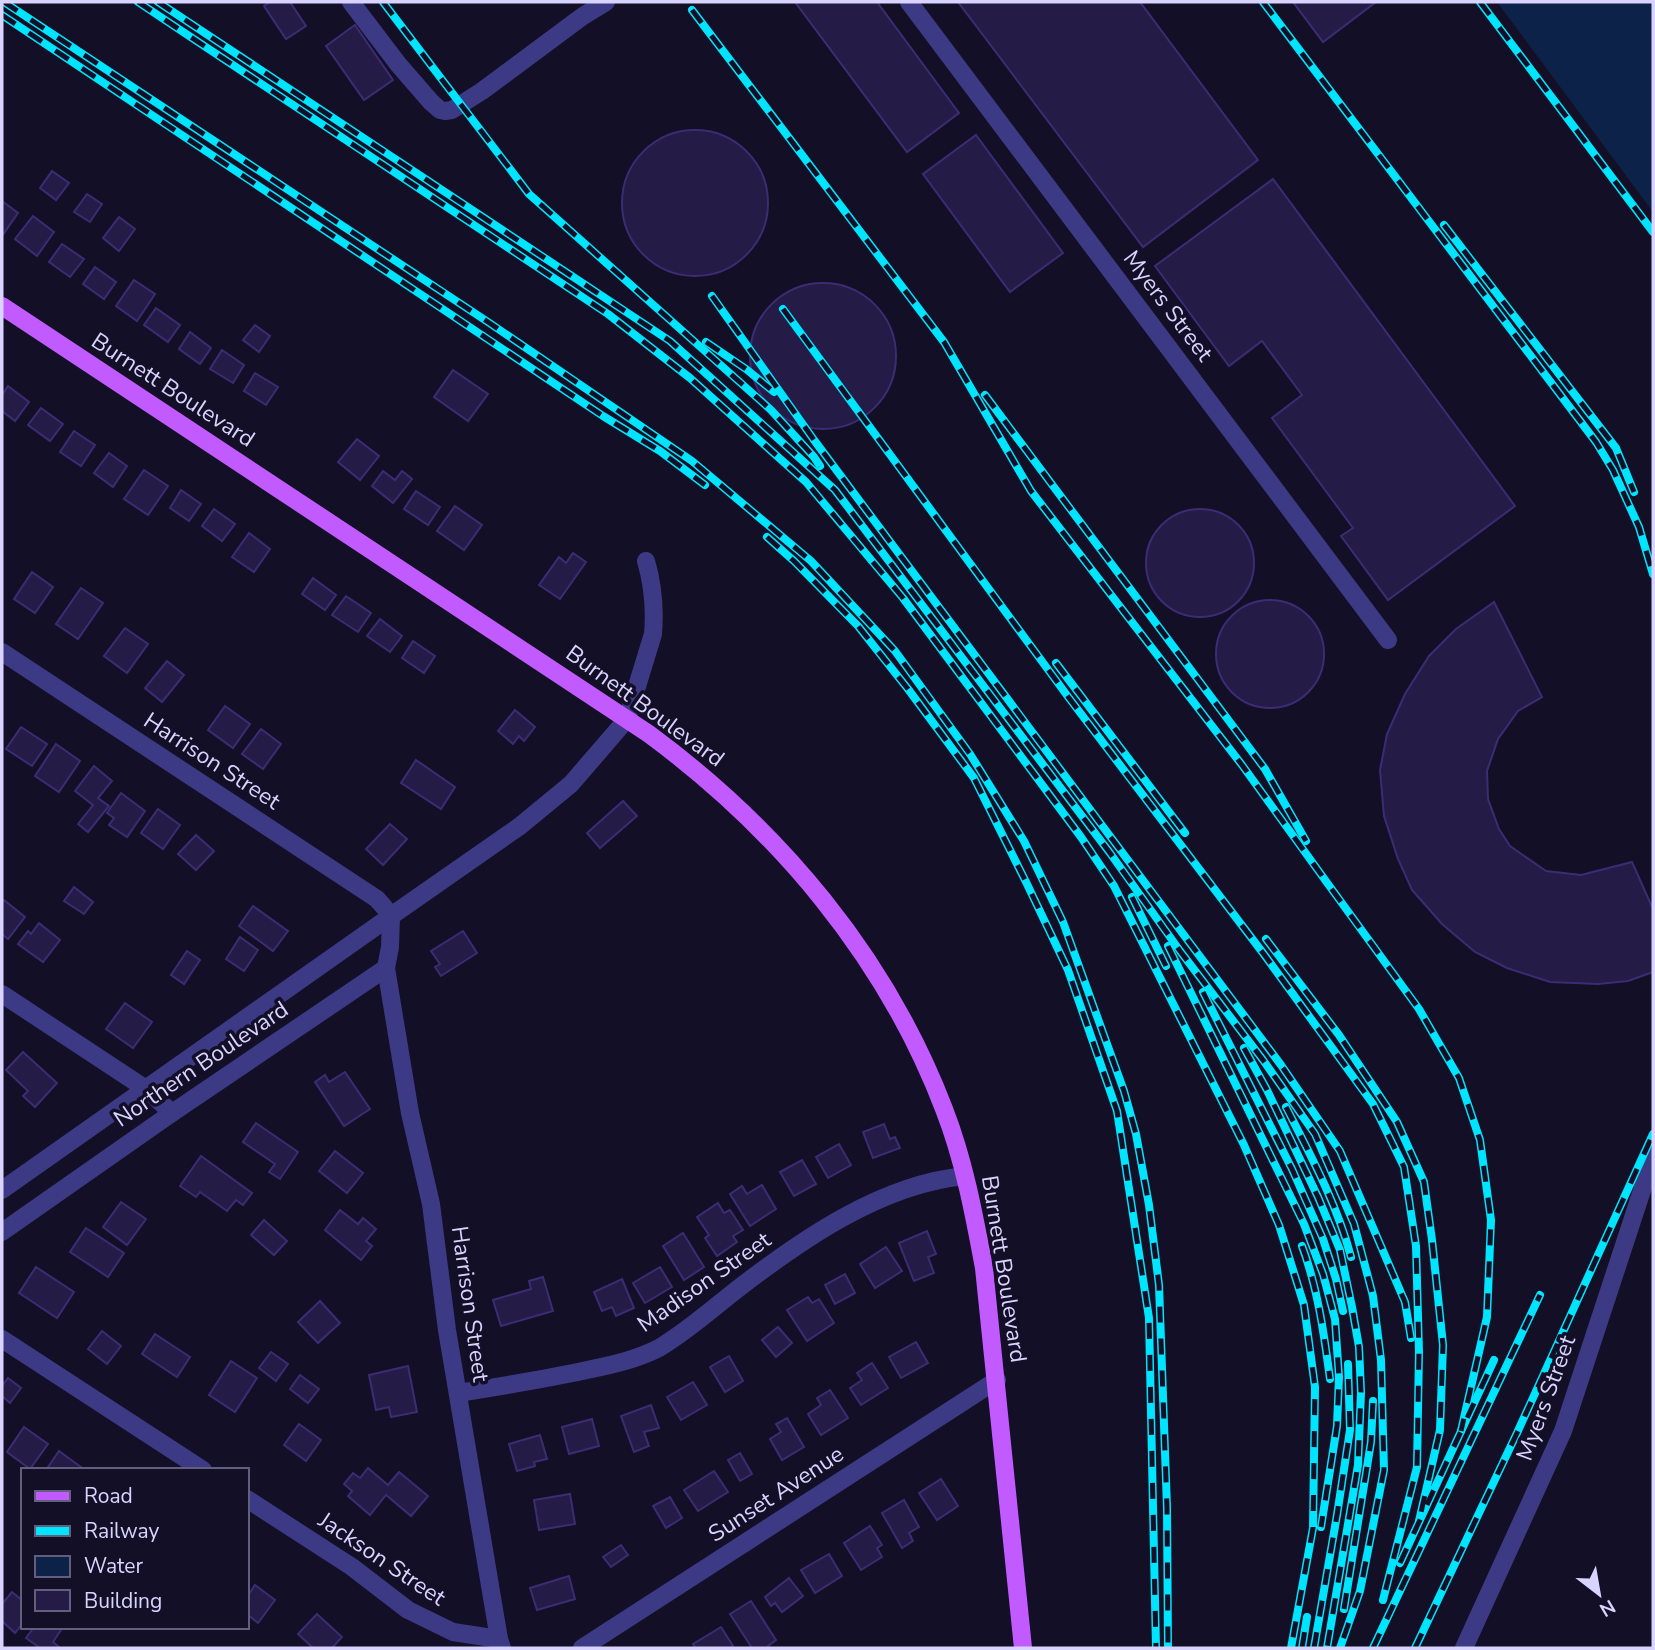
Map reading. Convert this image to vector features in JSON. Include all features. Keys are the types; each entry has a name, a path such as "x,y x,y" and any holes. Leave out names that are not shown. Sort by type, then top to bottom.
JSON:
{"main road":[{"name":"Burnett Boulevard","path":"2,306 628,719 681,757 747,815 797,869 850,935 895,1006 919,1052 944,1108 973,1207 984,1268 997,1380 1023,1648"}],"street":[{"path":"351,2 431,102 445,111 452,110 482,91 606,2"},
{"name":"Myers Street","path":"909,2 1388,640"},
{"path":"628,719 653,634 653,595 646,561"},
{"name":"Harrison Street","path":"2,652 377,899 391,916"},
{"name":"Northern Boulevard","path":"2,1190 542,809 571,784 628,719"},
{"path":"386,968 391,916"},
{"name":"Northern Boulevard","path":"2,1232 386,968"},
{"name":"Harrison Street","path":"386,968 411,1113 431,1204 457,1393 501,1644"},
{"path":"2,994 146,1089 172,1113"},
{"name":"Myers Street","path":"1464,1648 1563,1432 1653,1157"},
{"name":"Madison Street","path":"457,1393 597,1368 647,1353 679,1334 746,1282 841,1219 905,1188 965,1176"},
{"path":"2,1339 199,1468"},
{"name":"Sunset Avenue","path":"582,1648 997,1380"},
{"name":"Jackson Street","path":"248,1500 352,1567 408,1610 453,1632 501,1644"}],"water":[{"path":"1497,2 1653,2 1653,212"}],"building":[{"path":"270,2 290,2 306,26 286,39 264,6"},
{"path":"795,2 877,2 959,113 907,152"},
{"path":"958,2 1140,2 1258,160 1143,247"},
{"path":"1293,2 1376,2 1323,42"},
{"path":"355,25 393,80 364,100 326,46"},
{"path":"695,130 723,136 746,152 762,175 768,203 762,231 746,254 723,270 695,276 667,270 644,254 628,231 622,203 628,175 644,152 667,136"},
{"path":"976,135 1063,253 1010,292 923,174"},
{"path":"52,171 69,183 56,200 40,188"},
{"path":"1273,179 1515,506 1388,600 1341,536 1353,528 1272,418 1302,395 1262,341 1229,366 1155,266"},
{"path":"87,194 102,204 90,222 74,212"},
{"path":"2,201 18,213 2,236"},
{"path":"33,216 54,232 37,256 15,239"},
{"path":"119,217 135,229 119,251 103,238"},
{"path":"62,244 84,259 70,277 49,262"},
{"path":"95,267 116,282 104,299 83,284"},
{"path":"134,280 155,294 137,321 116,306"},
{"path":"823,283 851,289 874,305 890,328 896,356 890,384 874,407 851,423 823,429 795,423 772,407 756,384 750,356 756,328 772,305 795,289"},
{"path":"156,308 180,325 168,342 144,325"},
{"path":"255,325 270,336 259,352 243,340"},
{"path":"190,332 211,348 200,364 179,349"},
{"path":"222,350 244,365 233,383 210,369"},
{"path":"453,370 488,394 468,421 434,397"},
{"path":"255,373 278,387 266,405 244,391"},
{"path":"8,386 29,402 15,421 2,411 2,395"},
{"path":"41,408 63,424 50,441 28,425"},
{"path":"74,431 95,445 81,466 60,452"},
{"path":"357,439 379,456 360,480 338,462"},
{"path":"109,453 127,466 113,487 94,473"},
{"path":"144,470 168,486 148,515 124,499"},
{"path":"383,471 395,480 402,471 412,479 393,503 372,486"},
{"path":"181,490 201,504 189,521 170,508"},
{"path":"416,491 440,507 428,525 404,509"},
{"path":"455,506 482,525 464,550 437,531"},
{"path":"214,509 235,524 222,541 202,526"},
{"path":"1200,509 1230,518 1238,525 1245,533 1254,563 1245,593 1238,601 1230,608 1200,617 1170,608 1162,601 1155,593 1146,563 1155,533 1162,525 1170,518"},
{"path":"249,533 270,549 254,572 232,557"},
{"path":"573,553 586,562 560,599 539,585 559,557 566,563"},
{"path":"32,572 53,587 35,613 14,599"},
{"path":"313,578 336,595 325,610 302,594"},
{"path":"81,588 103,603 78,639 56,624"},
{"path":"346,596 371,613 358,632 332,615"},
{"path":"1270,600 1300,609 1308,616 1315,624 1324,654 1315,684 1308,692 1300,699 1270,708 1240,699 1232,692 1225,684 1216,654 1225,624 1232,616 1240,609"},
{"path":"1494,602 1542,697 1518,711 1498,739 1487,771 1488,799 1499,829 1510,846 1546,871 1581,875 1632,862 1653,909 1653,972 1628,981 1598,984 1550,982 1507,968 1475,952 1442,924 1412,890 1398,859 1384,816 1380,770 1387,734 1405,694 1429,656 1456,629"},
{"path":"380,619 402,636 390,652 367,636"},
{"path":"125,628 148,644 127,673 104,656"},
{"path":"413,641 435,656 424,673 402,658"},
{"path":"167,661 184,675 162,702 145,688"},
{"path":"225,706 250,724 233,748 208,730"},
{"path":"515,710 535,727 524,741 519,736 513,744 498,731"},
{"path":"21,727 47,744 32,766 6,749"},
{"path":"261,729 281,744 263,769 242,754"},
{"path":"56,744 80,761 59,792 35,776"},
{"path":"416,760 455,787 441,809 401,783"},
{"path":"94,766 112,781 98,798 109,806 88,832 78,824 93,805 75,791"},
{"path":"121,793 145,811 127,837 109,825 114,818 107,813"},
{"path":"623,801 637,816 600,848 587,833"},
{"path":"158,809 180,825 163,849 141,833"},
{"path":"390,824 407,839 383,865 366,849"},
{"path":"196,835 214,851 196,870 178,854"},
{"path":"74,887 93,902 84,914 64,901"},
{"path":"4,900 25,917 8,939 2,934"},
{"path":"253,906 288,931 273,951 239,926"},
{"path":"39,923 60,940 43,962 18,944 28,931 31,934"},
{"path":"463,931 477,953 441,976 435,967 440,964 431,951"},
{"path":"240,937 258,950 244,971 226,959"},
{"path":"187,951 200,960 184,984 171,975"},
{"path":"125,1003 152,1022 133,1048 106,1029"},
{"path":"23,1052 57,1083 35,1107 23,1096 28,1091 6,1070"},
{"path":"345,1072 370,1109 344,1126 315,1082 325,1075 329,1082"},
{"path":"256,1123 298,1152 280,1179 269,1172 275,1164 243,1142"},
{"path":"884,1124 890,1139 895,1137 900,1148 873,1158 863,1132"},
{"path":"839,1144 851,1165 828,1178 816,1157"},
{"path":"335,1151 363,1173 347,1193 319,1171"},
{"path":"201,1156 252,1193 243,1205 236,1200 227,1211 200,1192 196,1197 180,1186"},
{"path":"802,1160 816,1184 794,1196 780,1172"},
{"path":"762,1185 776,1209 750,1226 730,1194 742,1186 747,1194"},
{"path":"121,1202 146,1219 127,1245 103,1227"},
{"path":"718,1203 724,1213 730,1210 743,1230 733,1236 737,1242 717,1256 705,1238 709,1235 697,1217"},
{"path":"340,1210 358,1224 363,1218 376,1229 366,1241 372,1246 361,1260 325,1230"},
{"path":"264,1220 287,1241 274,1255 251,1235"},
{"path":"86,1228 124,1253 108,1277 70,1252"},
{"path":"927,1231 936,1254 928,1257 934,1273 914,1281 899,1243"},
{"path":"683,1233 704,1267 684,1280 663,1246"},
{"path":"886,1247 902,1271 875,1288 860,1264"},
{"path":"36,1267 74,1292 57,1318 19,1293"},
{"path":"660,1267 672,1287 645,1303 633,1283"},
{"path":"845,1274 855,1293 835,1304 825,1285"},
{"path":"543,1277 553,1311 501,1326 493,1300 531,1289 529,1281"},
{"path":"622,1279 634,1308 616,1316 612,1307 602,1311 594,1292"},
{"path":"808,1297 812,1303 819,1299 834,1323 807,1341 787,1310"},
{"path":"320,1301 340,1323 318,1343 298,1322"},
{"path":"778,1327 792,1343 776,1357 762,1340"},
{"path":"102,1331 121,1346 107,1364 88,1349"},
{"path":"155,1334 190,1357 177,1377 142,1354"},
{"path":"916,1342 928,1363 901,1378 889,1357"},
{"path":"271,1352 288,1364 276,1381 259,1368"},
{"path":"729,1356 743,1381 725,1392 710,1367"},
{"path":"231,1361 257,1378 235,1412 209,1395"},
{"path":"872,1363 888,1388 861,1405 850,1388 862,1380 857,1373"},
{"path":"408,1366 417,1412 391,1417 389,1407 376,1410 369,1375"},
{"path":"300,1375 319,1389 308,1403 290,1389"},
{"path":"8,1378 21,1388 10,1403 2,1396 2,1386"},
{"path":"693,1382 707,1405 681,1420 667,1397"},
{"path":"830,1390 848,1418 821,1435 808,1414 821,1405 817,1398"},
{"path":"651,1405 659,1428 644,1432 649,1446 634,1452 621,1416"},
{"path":"787,1418 804,1447 782,1460 770,1439 781,1432 776,1424"},
{"path":"592,1419 599,1446 569,1454 562,1427"},
{"path":"299,1424 321,1440 306,1461 284,1445"},
{"path":"24,1427 48,1444 31,1468 7,1452"},
{"path":"540,1435 547,1459 517,1471 509,1444"},
{"path":"59,1451 82,1468 47,1468"},
{"path":"740,1453 752,1474 740,1481 728,1460"},
{"path":"368,1468 388,1485 399,1472 428,1496 411,1516 386,1495 370,1515 348,1496 352,1491 344,1484 353,1473 360,1478"},
{"path":"714,1471 728,1492 698,1511 684,1490"},
{"path":"941,1479 958,1506 937,1520 919,1493"},
{"path":"570,1494 575,1524 539,1530 534,1500"},
{"path":"670,1497 682,1518 666,1528 653,1506"},
{"path":"904,1500 919,1527 909,1533 913,1541 902,1548 882,1513"},
{"path":"870,1526 882,1545 877,1548 882,1557 861,1570 844,1543"},
{"path":"621,1545 628,1555 611,1567 603,1557"},
{"path":"829,1554 842,1576 815,1593 801,1570"},
{"path":"569,1576 575,1599 537,1610 530,1588"},
{"path":"789,1578 803,1596 782,1612 775,1603 771,1606 765,1597"},
{"path":"255,1585 275,1600 258,1623 248,1615 248,1596"},
{"path":"12,1592 21,1599 21,1626 15,1633 2,1621 2,1604"},
{"path":"751,1601 776,1640 768,1646 770,1648 752,1648 730,1614"},
{"path":"317,1614 342,1637 332,1648 313,1648 298,1634"},
{"path":"721,1627 733,1646 730,1648 696,1648 693,1644"},
{"path":"33,1629 62,1629 53,1642 59,1648 40,1648 26,1638"}],"railway":[{"path":"4,2 488,322 692,461 811,561 895,651 970,754 1024,841 1063,922 1124,1091 1136,1134 1149,1205 1159,1285 1167,1508 1168,1648"},
{"path":"138,2 608,314 690,378 806,482 903,598 1081,837 1114,886 1244,1145 1279,1225 1304,1305 1315,1387 1313,1528 1291,1648"},
{"path":"158,2 670,341 835,490 1263,1060 1315,1134 1354,1224 1373,1296 1381,1360 1384,1470 1360,1591 1340,1648"},
{"path":"383,2 529,194 771,410 820,466"},
{"path":"1263,2 1596,442 1613,470 1639,527 1653,574"},
{"path":"1480,2 1653,232"},
{"path":"692,10 944,342 1031,491 1242,765 1419,1009 1459,1078 1480,1140 1491,1220 1487,1317 1461,1431"},
{"path":"2,15 603,416 660,451 705,485"},
{"path":"1444,225 1616,448 1634,492"},
{"path":"712,296 814,440 1281,1065 1340,1151 1405,1302 1411,1338"},
{"path":"783,309 1069,698 1263,953 1373,1104 1404,1167 1416,1246 1419,1352 1417,1467 1383,1600"},
{"path":"706,342 774,392"},
{"path":"985,395 1265,769 1306,841"},
{"path":"767,537 858,626 974,778 1068,970 1117,1111 1149,1318 1156,1648"},
{"path":"1056,663 1185,833"},
{"path":"1132,897 1166,966"},
{"path":"1266,939 1339,1035 1397,1122 1424,1182 1443,1345 1440,1430 1419,1521"},
{"path":"1168,946 1304,1224 1323,1274 1335,1319 1339,1377 1337,1426 1321,1527"},
{"path":"1203,992 1292,1169 1323,1239 1343,1311"},
{"path":"1244,1048 1318,1197 1340,1250 1359,1347 1361,1392 1358,1465 1327,1648"},
{"path":"1286,1107 1331,1199 1351,1257"},
{"path":"1415,1648 1517,1433 1653,1134"},
{"path":"1302,1246 1323,1328 1330,1379"},
{"path":"1373,1648 1540,1295"},
{"path":"1400,1563 1494,1360"},
{"path":"1314,1648 1350,1430 1348,1364"},
{"path":"1344,1609 1371,1442 1373,1401"},
{"path":"1302,1648 1307,1617"}]}
